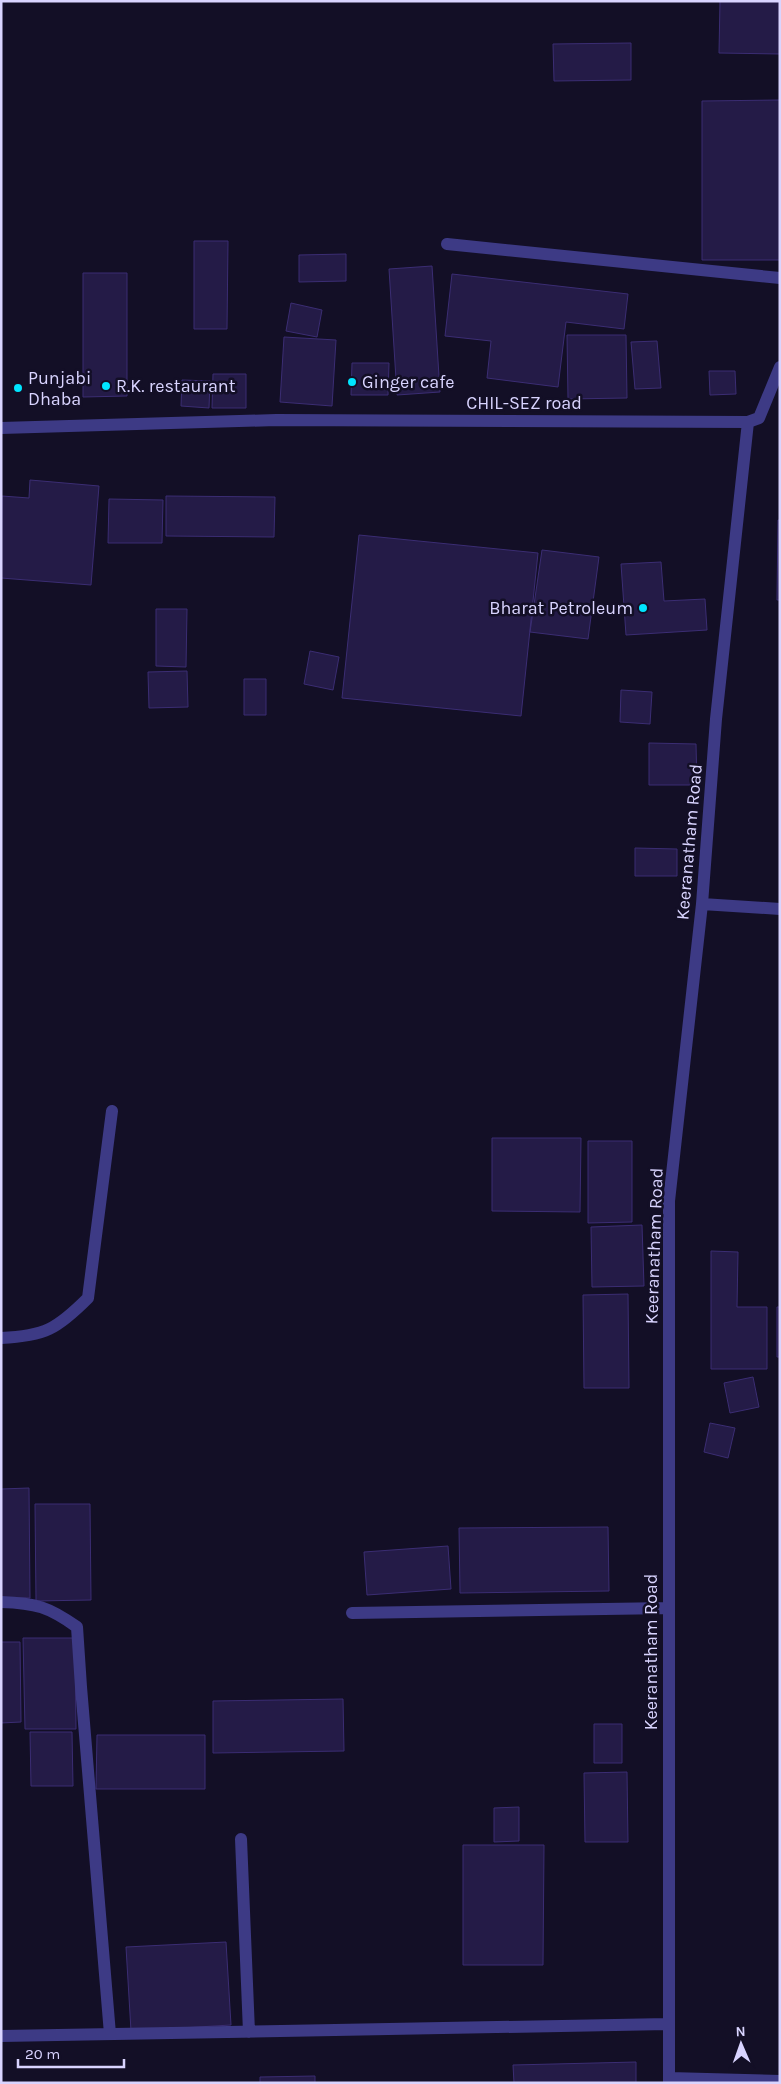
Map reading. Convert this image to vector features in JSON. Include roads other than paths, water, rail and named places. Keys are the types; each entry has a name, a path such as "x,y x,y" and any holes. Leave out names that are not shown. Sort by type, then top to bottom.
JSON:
{"street":[{"path":"447,244 780,278"},
{"path":"748,422 759,418 780,367"},
{"name":"CHIL-SEZ road","path":"1,428 276,420 748,422"},
{"name":"Keeranatham Road","path":"669,2080 669,1201 702,904 716,719 748,422"},
{"path":"702,904 780,909"},
{"path":"1,1338 28,1337 52,1328 70,1315 88,1298 112,1111"},
{"path":"1,1602 29,1603 55,1611 77,1627 81,1697 110,2034"},
{"path":"352,1613 669,1608"},
{"path":"241,1839 249,2032"},
{"path":"1,2036 668,2024"},
{"path":"669,2080 780,2081"}],"place":[{"name":"Ginger cafe","path":"352,382"},
{"name":"R.K. restaurant","path":"106,386"},
{"name":"Punjabi Dhaba","path":"18,388"},
{"name":"Bharat Petroleum","path":"643,608"}]}
